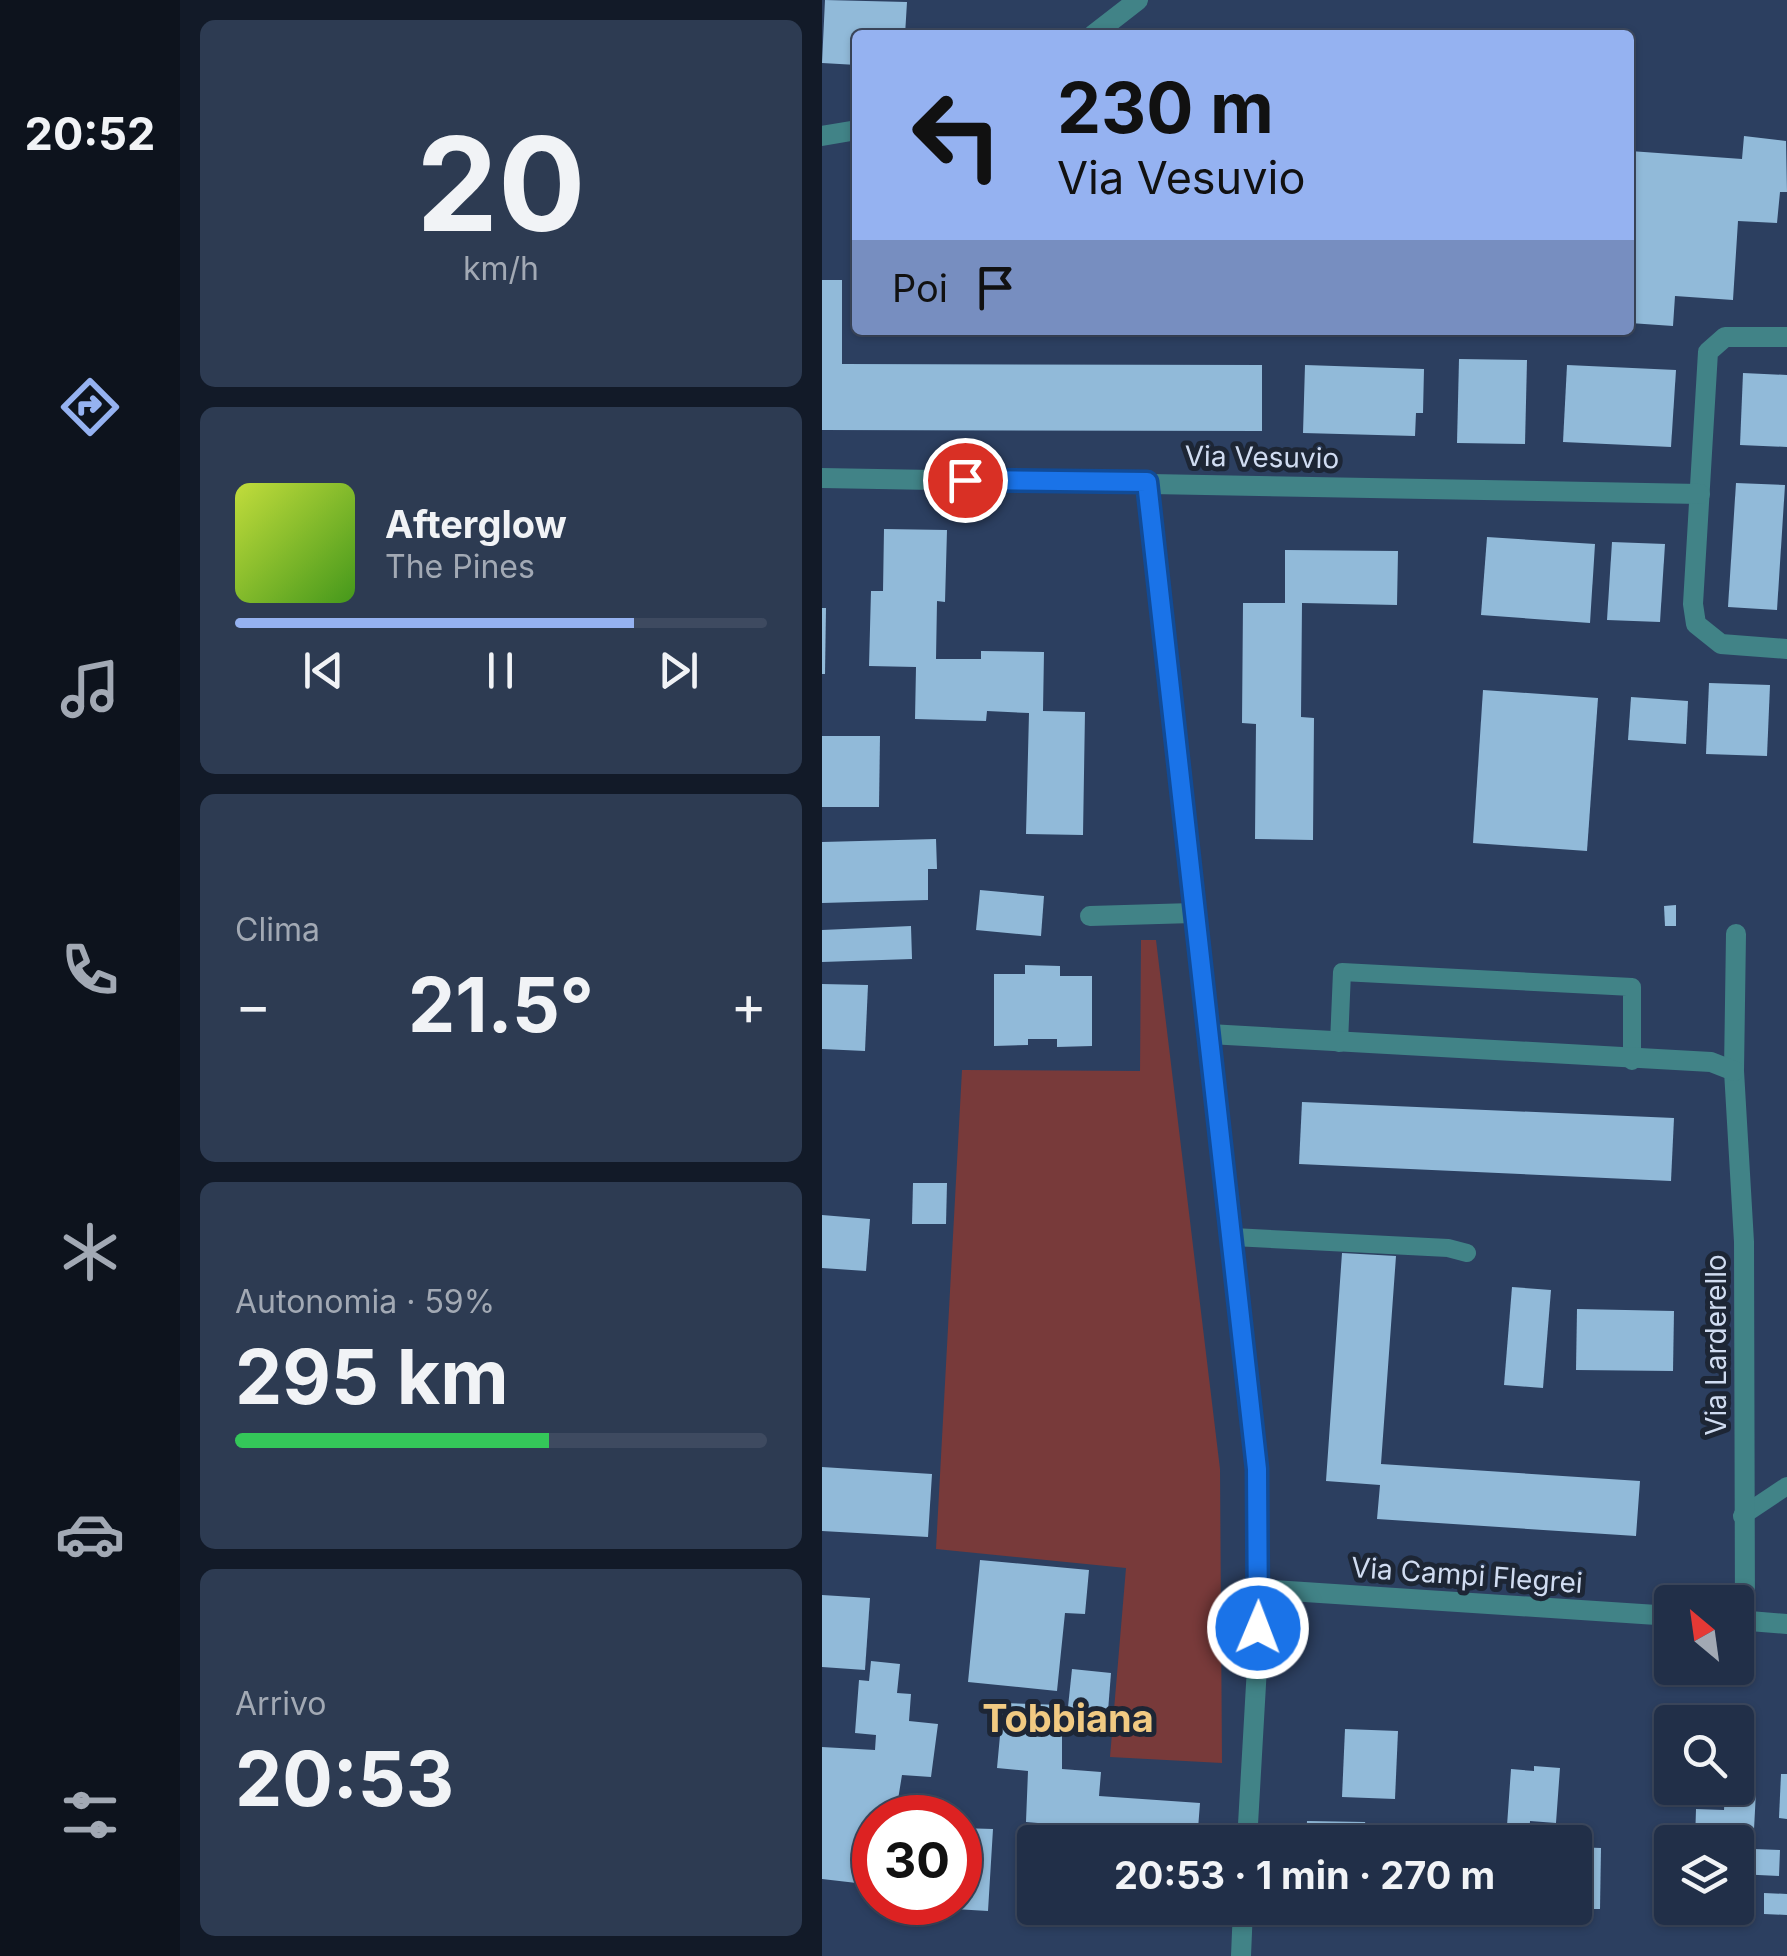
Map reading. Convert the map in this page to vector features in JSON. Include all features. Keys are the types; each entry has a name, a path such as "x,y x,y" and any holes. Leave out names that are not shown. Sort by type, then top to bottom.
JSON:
{"street":[{"path":"1099,30 1138,0"},
{"path":"822,136 852,131"},
{"path":"822,147 852,132"},
{"path":"1786,338 1724,338 1708,352 1693,604 1696,624 1721,644 1786,648"},
{"name":"Via Vesuvio","path":"822,478 1700,494"},
{"path":"1147,482 1257,1469 1259,1588 1248,1825"},
{"path":"1090,916 1193,913"},
{"name":"Via Larderello","path":"1736,934 1734,1071 1744,1242 1741,1585"},
{"path":"1209,1034 1632,1061 1710,1062 1734,1071"},
{"name":"Via Campi Flegrei","path":"1259,1588 1654,1615"},
{"path":"1754,1621 1786,1624"},
{"path":"1241,1956 1242,1925"}],"lane":[{"path":"1339,1043 1342,972 1632,987 1632,1061"},
{"path":"1233,1237 1448,1248 1467,1253"},
{"path":"1742,1516 1786,1486"}],"shaded area":[{"path":"1141,940 1156,940 1220,1469 1222,1763 1110,1757 1126,1568 936,1549 962,1070 1140,1071"}],"building":[{"path":"825,0 907,2 905,30 852,30 852,65 822,63"},
{"path":"1744,136 1786,141 1787,192 1780,192 1777,223 1738,221 1733,300 1675,296 1673,326 1634,323 1634,151 1742,159"},
{"path":"822,280 842,280 842,364 1262,365 1262,431 822,430"},
{"path":"1459,359 1527,360 1525,444 1457,443"},
{"path":"1305,365 1424,369 1423,413 1416,413 1415,436 1303,433"},
{"path":"1567,365 1676,370 1671,447 1563,442"},
{"path":"1743,373 1787,375 1787,447 1740,445"},
{"path":"1736,483 1785,485 1777,610 1728,607"},
{"path":"884,529 947,530 945,602 937,601 936,659 981,659 981,651 1044,652 1043,711 1085,712 1083,835 1026,834 1029,713 987,711 986,721 915,719 916,667 869,666 871,591 883,591"},
{"path":"1487,537 1595,544 1590,623 1481,615"},
{"path":"1612,542 1665,544 1660,622 1607,620"},
{"path":"1285,550 1398,551 1397,605 1302,603 1301,717 1314,718 1313,840 1255,839 1256,724 1242,723 1243,603 1285,603"},
{"path":"822,608 826,608 825,674 822,674"},
{"path":"1709,683 1770,685 1767,756 1706,754"},
{"path":"1483,690 1598,698 1587,851 1473,843"},
{"path":"1631,697 1688,701 1686,744 1628,740"},
{"path":"822,736 880,736 879,807 822,807"},
{"path":"936,839 937,869 928,869 928,900 822,903 822,842"},
{"path":"980,890 1044,896 1041,936 976,930"},
{"path":"1676,905 1676,926 1665,926 1664,906"},
{"path":"911,926 912,959 822,962 822,930"},
{"path":"1025,965 1060,966 1060,976 1092,976 1092,1046 1057,1047 1057,1039 1028,1039 1028,1045 994,1046 994,974 1025,974"},
{"path":"822,984 868,985 865,1051 822,1049"},
{"path":"1302,1102 1674,1118 1671,1181 1299,1164"},
{"path":"913,1183 947,1183 946,1224 912,1224"},
{"path":"822,1215 870,1219 866,1271 822,1268"},
{"path":"1342,1253 1396,1256 1381,1464 1640,1481 1636,1536 1377,1519 1380,1485 1326,1481"},
{"path":"1512,1287 1551,1290 1543,1388 1504,1385"},
{"path":"1577,1309 1674,1311 1673,1371 1576,1370"},
{"path":"822,1467 932,1474 928,1537 822,1531"},
{"path":"980,1560 1089,1570 1085,1614 1065,1613 1057,1691 968,1682"},
{"path":"822,1595 870,1598 865,1670 822,1667"},
{"path":"871,1661 900,1664 897,1693 911,1694 909,1721 938,1724 931,1777 902,1775 899,1795 852,1795 852,1882 822,1879 822,1747 875,1750 876,1735 855,1733 859,1680 869,1681"},
{"path":"1072,1669 1111,1673 1108,1711 1068,1707"},
{"path":"1003,1703 1062,1705 1062,1769 1101,1772 1099,1796 1200,1803 1198,1825 1026,1822 1028,1771 997,1768"},
{"path":"1345,1729 1398,1731 1395,1799 1342,1797"},
{"path":"1534,1766 1560,1768 1556,1823 1530,1821 1530,1825 1507,1825 1511,1769 1534,1771"},
{"path":"1781,1774 1787,1774 1787,1819 1779,1818"},
{"path":"1756,1791 1754,1830 1754,1825 1696,1825 1696,1809 1724,1810 1724,1805 1754,1805"},
{"path":"1307,1821 1366,1825 1307,1825"},
{"path":"982,1829 993,1829 988,1911 982,1911"},
{"path":"1592,1848 1601,1848 1600,1909 1592,1909"},
{"path":"1754,1849 1780,1850 1779,1876 1754,1875"},
{"path":"1764,1893 1787,1894 1787,1915 1764,1914"}],"district":[{"name":"Tobbiana","path":"1068,1719"}],"route":[{"path":"965,480 1147,482 1199,978 1220,1115 1257,1469 1258,1628"}]}
